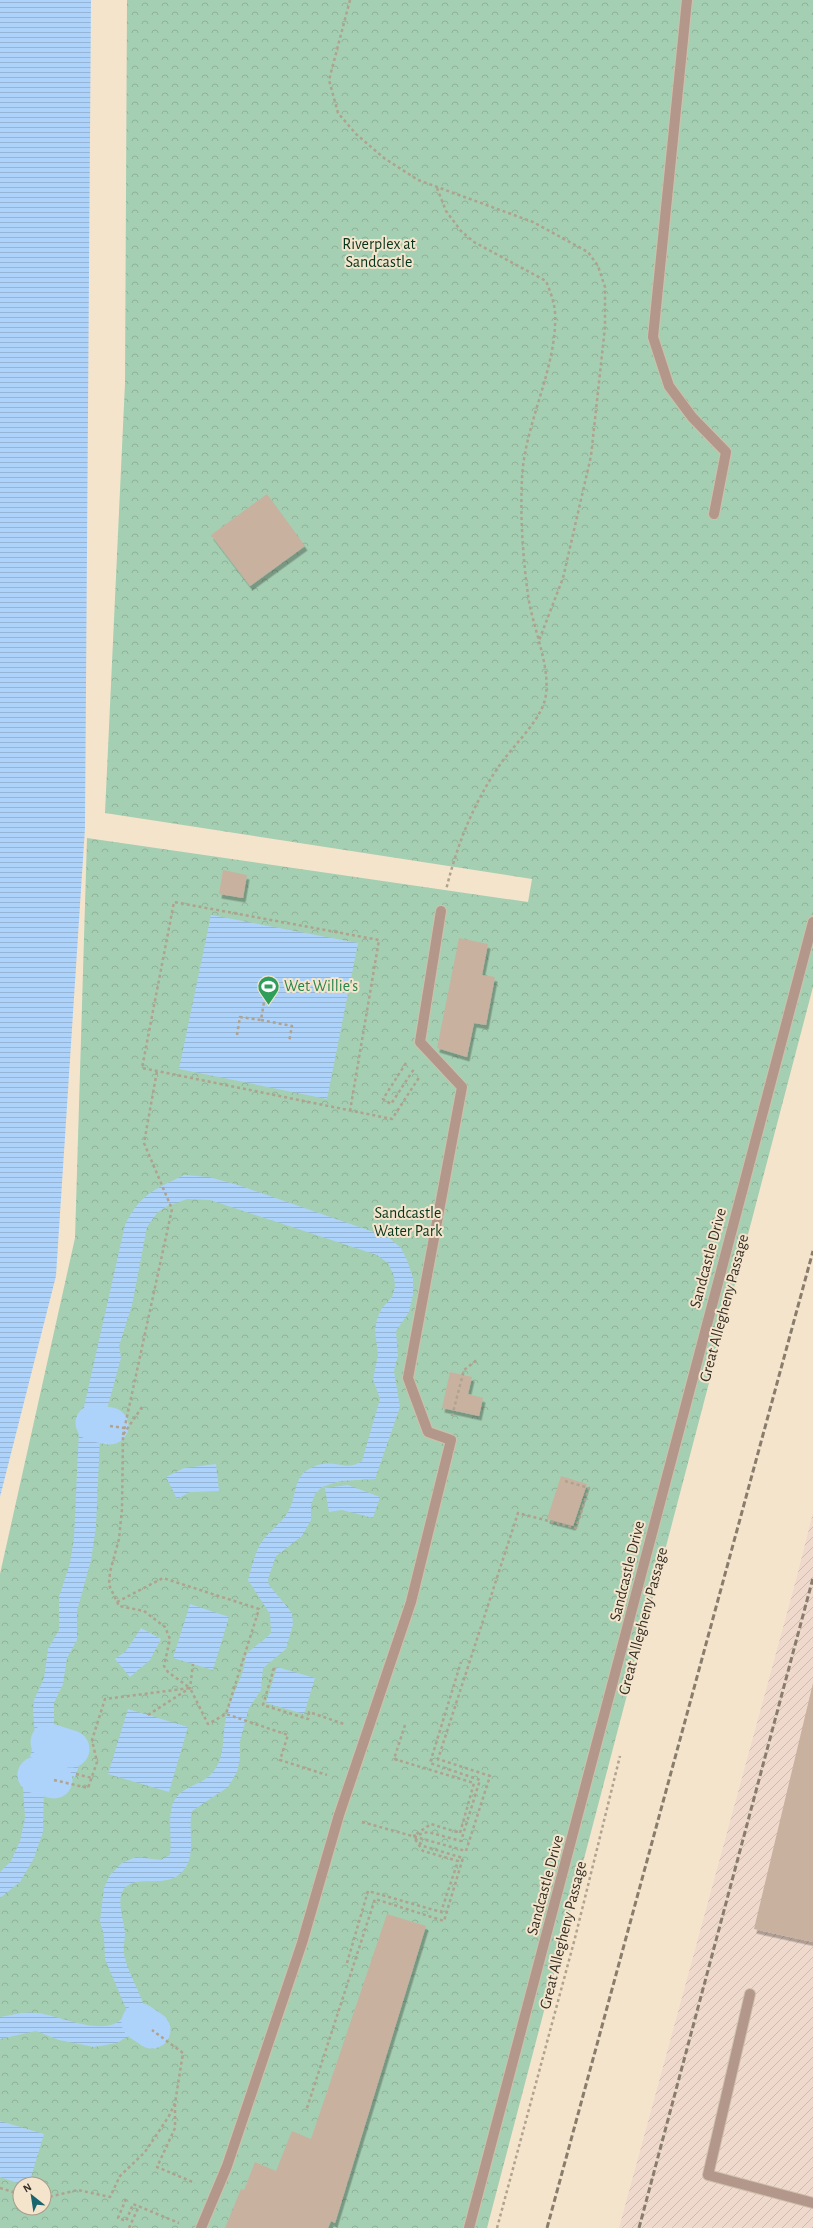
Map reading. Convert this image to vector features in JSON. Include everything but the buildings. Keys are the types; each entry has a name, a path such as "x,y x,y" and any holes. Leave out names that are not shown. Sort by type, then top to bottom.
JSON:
{"street":[{"path":"687,0 653,337 669,386 692,417 726,452 714,514"},
{"path":"201,2228 227,2166 299,1951 339,1815 411,1602 451,1440 428,1432 408,1378 462,1087 420,1042 441,912"},
{"name":"Sandcastle Drive","path":"469,2228 600,1736 681,1416 813,922"},
{"path":"750,1994 708,2175 813,2203"}],"path":[{"path":"350,0 329,80 338,113 356,134 384,158 418,180 533,222 588,252 598,266 605,287 606,326 592,456 563,578 538,644"},
{"path":"438,188 446,211 461,231 474,242 546,281 555,311 551,351 524,452 522,480 528,595 538,644 547,675 544,703 526,733 500,765 484,790 460,838 441,912"},
{"path":"350,1111 379,940 174,902 142,1068 350,1111 392,1119 422,1073 414,1068 391,1104 383,1098 420,1042"},
{"path":"260,1020 264,1002"},
{"path":"237,1035 240,1017 292,1026 290,1042"},
{"path":"117,1602 163,1578 259,1609 226,1714 208,1724 190,1688 168,1672 164,1666 170,1639 165,1627 150,1614 123,1608 117,1602 110,1585 110,1572 119,1539 122,1509 122,1435 172,1209 144,1143 157,1071"},
{"path":"451,1440 452,1410 464,1370 478,1359"},
{"path":"122,1435 142,1407"},
{"path":"110,1426 124,1428"},
{"path":"339,1815 466,1851 490,1776 438,1759 518,1513 576,1528 589,1488 565,1481"},
{"path":"413,1836 428,1832 461,1841 480,1780 430,1763 461,1662"},
{"path":"190,1688 193,1664"},
{"path":"274,1668 263,1706 308,1719 309,1712 337,1722"},
{"path":"148,1715 190,1688"},
{"path":"54,1780 88,1788 97,1762 92,1740 105,1699 190,1688"},
{"path":"283,1712 285,1708"},
{"path":"226,1714 288,1735 280,1760 324,1774"},
{"path":"405,1725 394,1759 474,1783 460,1832 431,1824 413,1836"},
{"name":"Great Allegheny Passage","path":"498,2228 575,1938 622,1749"},
{"path":"76,1774 92,1778"},
{"path":"347,1963 368,1891 441,1912 458,1861 422,1851 413,1836"},
{"path":"307,2108 374,1899 444,1921 463,1858 423,1846 413,1836"},
{"path":"52,2196 78,2190 110,2197 120,2176 145,2152 169,2116 174,2103 183,2053 152,2030"},
{"path":"174,2103 175,2128 157,2167 178,2176"},
{"path":"0,2188 12,2192"},
{"path":"126,2199 118,2218 126,2221 133,2204 165,2218"},
{"path":"129,2228 139,2206"}],"shaded area":[{"path":"813,1513 813,2228 619,2228 796,1580"}],"green space":[{"name":"Sandcastle Water Park","path":"127,0 813,0 813,987 487,2228 0,2228 0,1574 75,1238 87,838 528,902 532,879 105,813 125,383"}],"water":[{"path":"0,0 91,0 85,828 56,1276 0,1497"},
{"name":"Wet Willie's","path":"211,915 358,943 327,1099 179,1069"},
{"path":"184,1175 209,1177 238,1185 388,1237 401,1248 413,1278 413,1294 409,1312 396,1331 398,1355 394,1371 400,1407 375,1479 340,1481 322,1487 315,1494 311,1505 311,1520 302,1536 276,1556 268,1579 269,1585 292,1613 293,1624 286,1649 263,1668 261,1690 249,1708 240,1741 240,1758 237,1772 228,1787 192,1811 191,1853 187,1865 181,1873 173,1878 157,1881 141,1881 127,1886 123,1890 120,1901 125,1933 124,1954 146,2014 138,2030 117,2043 94,2047 59,2040 36,2031 0,2039 0,2017 27,2012 47,2015 86,2025 99,2026 110,2025 120,2020 127,2011 105,1959 104,1936 100,1921 104,1888 110,1875 122,1863 136,1857 161,1860 170,1855 170,1818 172,1806 176,1798 187,1788 201,1782 214,1771 221,1757 226,1716 243,1671 246,1657 250,1650 271,1633 270,1614 248,1580 258,1549 263,1540 289,1510 296,1486 306,1471 320,1464 350,1466 362,1461 380,1399 373,1379 378,1355 375,1330 377,1319 382,1308 392,1297 395,1287 394,1276 388,1263 377,1255 210,1200 187,1199 165,1207 157,1213 147,1227 132,1305 119,1346 121,1358 100,1435 96,1527 91,1560 77,1611 77,1640 67,1658 63,1684 54,1703 54,1750 44,1785 43,1832 34,1858 20,1882 0,1898 0,1872 11,1861 20,1841 25,1818 23,1787 35,1736 33,1711 34,1700 44,1678 48,1649 59,1630 59,1597 70,1563 74,1538 79,1429 125,1225 136,1206 149,1194"},
{"path":"216,1464 219,1491 190,1492 177,1499 166,1477 184,1468"},
{"path":"348,1485 380,1497 373,1518 342,1510 329,1512 325,1488"},
{"path":"190,1604 229,1617 213,1670 173,1658"},
{"path":"141,1628 161,1639 150,1660 130,1677 115,1659 126,1651"},
{"path":"277,1667 315,1678 304,1714 266,1703"},
{"path":"128,1709 188,1727 169,1792 108,1774"},
{"path":"63,1736 87,1743 75,1777 52,1769"},
{"path":"0,2121 44,2134 31,2176 12,2176 12,2181 0,2177"}],"waterway":[{"path":"94,1423 110,1426"},
{"path":"49,1742 71,1749"},
{"path":"36,1775 54,1780"},
{"path":"140,2022 152,2030"}],"railway":[{"path":"547,2228 813,1251"},
{"path":"639,2228 813,1578"}],"place":[{"name":"Wet Willie's","path":"269,1006"}],"park label":[{"name":"Riverplex at Sandcastle","path":"379,253"}]}
